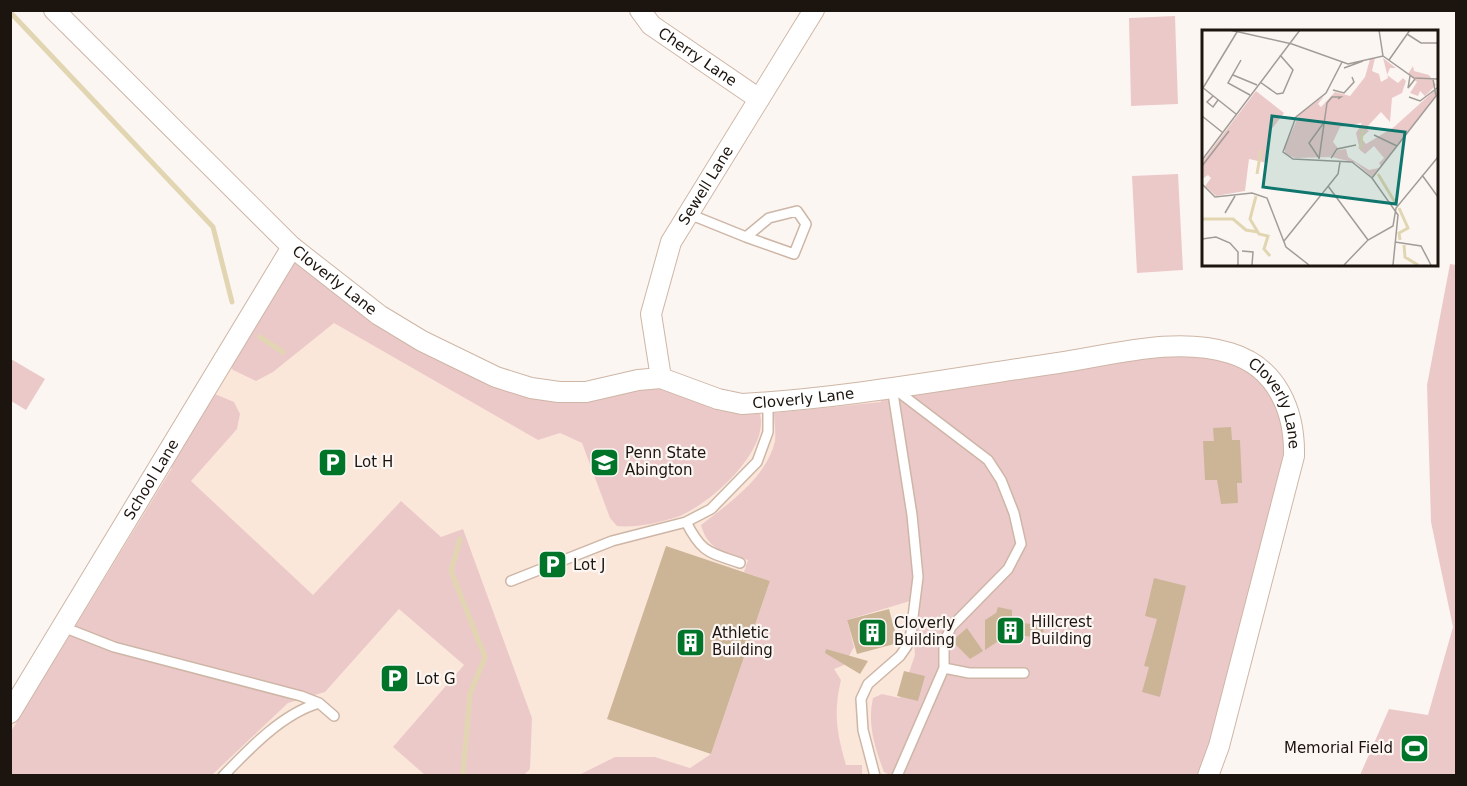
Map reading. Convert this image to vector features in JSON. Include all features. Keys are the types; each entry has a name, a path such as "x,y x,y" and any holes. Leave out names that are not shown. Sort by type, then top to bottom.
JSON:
{"street":[{"name":"Cloverly Lane","path":"54,10 292,247 379,315 422,341 496,377 531,388 560,392 586,392 638,380 661,378 718,399 742,404 892,387 1179,346 1230,353 1255,364 1284,396 1291,413 1295,434 1294,456 1219,746 1208,776"},
{"name":"Cherry Lane","path":"640,10 651,25 759,99"},
{"name":"Sewell Lane","path":"661,378 651,314 671,242 814,10"},
{"name":"School Lane","path":"10,713 292,247"}],"lane":[{"path":"688,214 746,237 794,254 806,224 797,211 769,218 746,237"},
{"path":"892,387 988,460 1001,480 1019,530 1021,544 1008,569 951,627 944,643 944,668 897,776"},
{"path":"875,776 863,730 861,699 868,684 900,656 907,646 911,633 918,577 912,515 892,387"},
{"path":"511,581 612,541 686,522 711,509 757,462 768,432 768,402"},
{"path":"686,522 697,544 707,551 740,563"},
{"path":"63,627 114,647 301,696 319,703 334,716"},
{"path":"944,668 969,673 1024,673"},
{"path":"223,776 274,728 303,708 319,703"}],"shaded area":[{"path":"1175,16 1178,104 1131,106 1129,18"},
{"path":"1178,174 1183,270 1137,273 1132,176"},
{"name":"Penn State Abington","path":"292,247 379,315 531,388 638,380 718,399 892,387 1059,707 1226,716 1208,776 11,776 10,713"},
{"path":"294,253 484,383 542,398 584,401 652,387 669,390 723,411 760,414 761,429 756,444 734,475 720,489 690,511 655,523 617,526 610,518 582,443 560,433 538,440 334,323 273,372 256,381 233,370 227,361"},
{"path":"1450,264 1456,265 1456,775 1360,775 1389,709 1428,715 1453,627 1431,522 1427,385"},
{"path":"1200,355 1232,363 1262,383 1278,405 1285,446 1284,462 1205,761 1199,775 892,776 884,772 873,736 871,708 873,698 882,694 900,698 915,655 910,601 847,620 854,647 844,665 834,669 841,680 837,703 837,723 846,765 862,765 862,775 577,776 615,757 655,757 690,768 711,754 770,581 744,572 748,560 718,549 708,540 701,525 745,489 764,466 775,441 774,413 881,402 881,399 1157,356"},
{"path":"11,359 45,379 26,410 11,401"},
{"path":"208,391 234,402 240,414 237,429 191,481 313,595 401,501 441,537 463,529 532,718 530,769 524,775 425,775 393,747 464,665 399,609 325,692 288,703 212,775 11,775 10,733 172,468 166,464"}],"building":[{"path":"1231,427 1232,440 1240,440 1242,483 1237,483 1238,503 1221,504 1217,480 1205,480 1203,441 1214,441 1213,428"},
{"name":"Athletic Building","path":"666,546 770,581 711,754 607,719"},
{"path":"1154,578 1186,586 1160,697 1142,692 1149,667 1144,666 1157,619 1145,616"},
{"name":"Hillcrest Building","path":"998,607 1012,610 1012,621 1044,626 1043,638 1008,634 1006,640 1000,640 985,650 985,620 996,613"},
{"name":"Cloverly Building","path":"889,609 898,643 857,654 847,620"},
{"path":"967,628 983,651 970,659 952,641"},
{"path":"826,649 868,661 860,674 825,653"},
{"path":"904,671 925,676 918,701 897,696"}],"waterway":[{"path":"10,12 213,227 232,302"},
{"path":"260,337 283,352"},
{"path":"460,539 451,571 485,657 470,694 463,773"}],"place":[{"name":"Lot H","path":"333,462"},
{"name":"Penn State Abington","path":"604,462"},
{"name":"Lot J","path":"552,565"},
{"name":"Hillcrest Building","path":"1010,631"},
{"name":"Cloverly Building","path":"873,632"},
{"name":"Athletic Building","path":"691,642"},
{"name":"Lot G","path":"395,679"},
{"name":"Memorial Field","path":"1414,748"}]}
